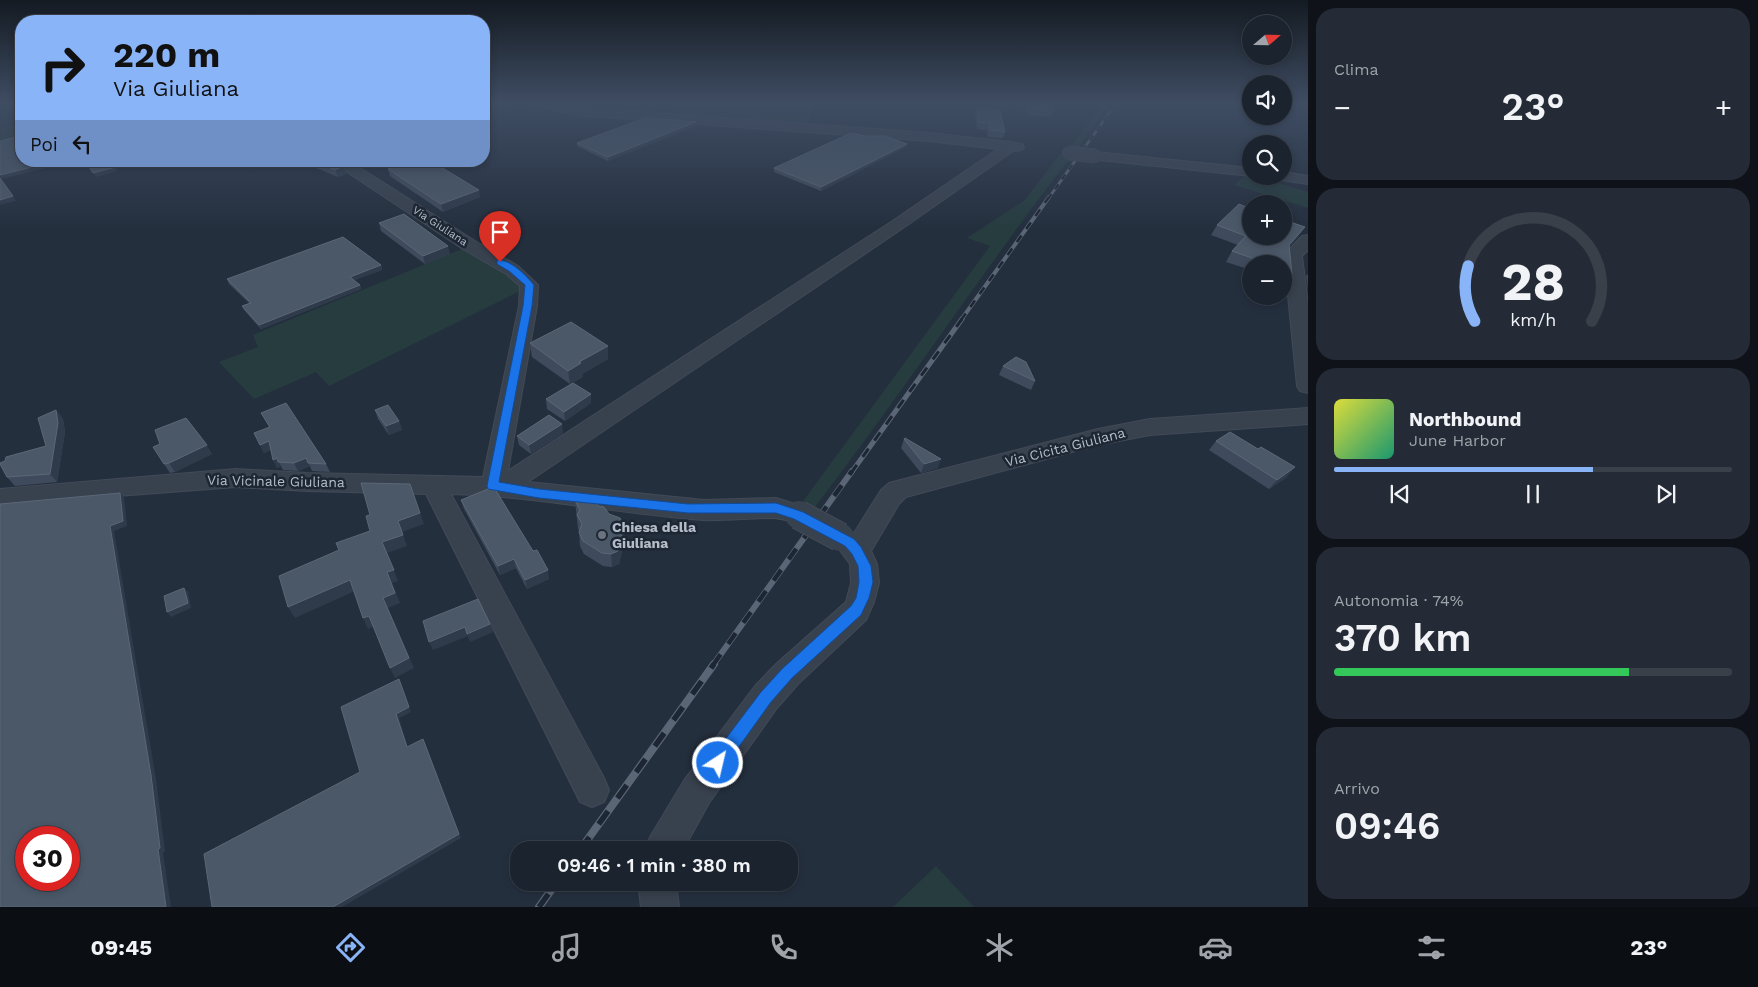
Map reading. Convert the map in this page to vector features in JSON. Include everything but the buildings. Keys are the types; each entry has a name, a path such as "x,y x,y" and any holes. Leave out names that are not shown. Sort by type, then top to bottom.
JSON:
{"street":[{"path":"497,486 1019,147 995,144"},
{"path":"1069,153 1242,171"},
{"name":"Via Giuliana","path":"348,167 469,245 512,270 529,285 528,306 497,486"},
{"path":"1292,178 1308,180"},
{"path":"1308,240 1293,255 1308,386"},
{"name":"Via Cicita Giuliana","path":"848,544 898,490 1131,430 1308,416"},
{"name":"Via Vicinale Giuliana","path":"0,498 64,491 236,478 497,486 591,499 704,510 776,508 799,516 848,544"},
{"path":"434,485 592,790"},
{"path":"667,841 697,792 766,697 787,674 856,611 866,582 864,566 848,544"},
{"path":"657,891 660,907"}],"green space":[{"path":"1072,144 1080,144 1077,149 1069,148"},
{"path":"1060,154 1072,155 878,423 812,511 801,504 990,246 967,238 1025,200"},
{"path":"1242,179 1242,185 1285,185 1308,192 1308,208 1292,203 1292,195 1266,195 1234,185"},
{"path":"462,249 474,256 478,255 519,283 522,290 329,386 316,372 254,399 219,362 258,347 253,335"},
{"path":"936,866 974,907 893,907"}],"railway":[{"path":"1048,199 1087,144"},
{"path":"961,320 1049,197"},
{"path":"851,473 962,319"},
{"path":"713,665 852,471"},
{"path":"586,841 714,664"},
{"path":"539,907 551,891"}],"place":[{"name":"Chiesa della Giuliana","path":"602,535"}],"route":[{"path":"500,262 529,285 528,306 516,358 493,486 539,493 688,509 776,508 787,510 840,536 850,543 857,551 864,566 866,582 856,611 787,674 766,697 718,763"}]}
